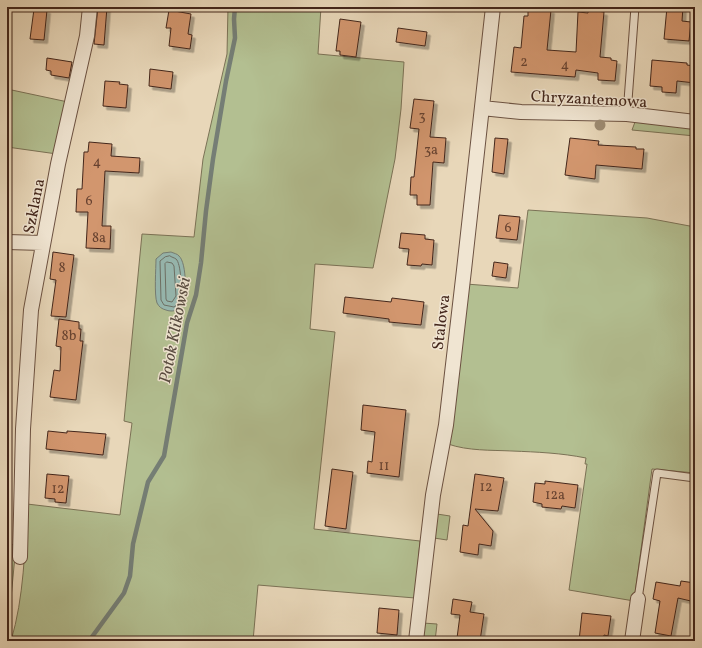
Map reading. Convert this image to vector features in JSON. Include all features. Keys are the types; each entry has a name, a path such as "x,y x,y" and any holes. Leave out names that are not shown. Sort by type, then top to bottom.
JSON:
{"street":[{"name":"Szklana","path":"20,557 23,429 30,318 58,164 87,36 90,7"},
{"name":"Stalowa","path":"416,641 433,495 446,425 473,196 493,7"},
{"name":"Chryzantemowa","path":"482,108 521,112 627,114 695,122"},
{"path":"7,242 43,243"},
{"path":"632,641 638,599"}],"lane":[{"path":"627,114 635,7"},
{"path":"638,599 657,473 695,478"}],"green space":[{"path":"228,7 321,7 318,54 404,62 401,109 395,159 373,268 315,264 310,329 335,332 314,529 420,541 415,598 258,585 253,641 11,641 19,607 21,590 27,504 120,515 132,423 124,421 142,234 194,237 203,159 227,54"},
{"path":"7,89 68,102 57,154 7,147"},
{"path":"635,122 695,128 695,136 632,130"},
{"path":"528,210 647,218 695,227 695,473 652,469 634,601 569,590 587,464 585,464 586,458 549,453 472,449 448,444 466,284 518,288"},
{"path":"437,514 450,516 447,540 434,538"},
{"path":"7,544 16,545 10,609 7,608"},
{"path":"423,623 437,624 435,641 421,641"}],"water":[{"path":"171,252 177,254 182,260 185,273 185,289 181,307 176,310 168,311 159,306 156,299 156,259 163,253"}],"building":[{"path":"98,7 107,7 104,45 94,44"},
{"path":"667,7 683,7 682,21 691,22 689,41 664,39"},
{"path":"528,8 551,10 547,50 576,52 578,12 588,13 588,10 604,12 600,57 611,58 611,60 617,61 615,81 598,80 598,73 576,70 575,77 511,72 514,47 521,48 524,16 528,16"},
{"path":"34,9 47,10 44,40 30,39"},
{"path":"169,10 191,14 188,34 192,35 190,49 169,46 171,28 166,28"},
{"path":"340,19 361,22 356,57 340,55 340,51 336,51"},
{"path":"398,28 427,32 425,46 396,42"},
{"path":"47,58 72,62 69,78 51,75 51,71 46,70"},
{"path":"652,60 687,63 687,65 695,66 695,83 677,81 676,93 662,92 662,87 650,86"},
{"path":"150,69 173,72 171,89 149,86"},
{"path":"105,81 120,82 119,84 128,85 126,108 103,106"},
{"path":"414,99 434,101 430,137 446,138 444,163 433,162 430,205 417,205 417,195 410,195 411,177 414,177 419,129 410,128"},
{"path":"495,138 508,139 504,174 492,172"},
{"path":"570,138 599,141 598,145 636,147 636,149 644,149 642,169 596,165 595,179 565,175"},
{"path":"89,142 112,144 111,156 140,158 139,173 105,171 102,226 111,226 110,249 86,248 88,212 76,212 77,189 82,189 84,152 88,152"},
{"path":"499,215 520,217 517,240 496,238"},
{"path":"401,233 425,235 425,239 434,240 432,265 407,265 409,249 399,248"},
{"path":"53,252 74,255 66,317 51,316 56,280 50,279"},
{"path":"494,262 508,264 506,278 492,276"},
{"path":"345,297 391,302 392,298 424,302 421,325 389,322 389,319 343,313"},
{"path":"59,319 79,322 79,329 81,329 80,341 83,341 76,400 50,397 54,370 60,371 61,347 56,346"},
{"path":"363,405 406,410 399,477 367,473 368,461 372,462 375,432 361,430"},
{"path":"48,431 106,434 103,455 46,449"},
{"path":"332,469 353,472 346,529 325,526"},
{"path":"47,474 69,476 66,503 55,502 55,499 45,498"},
{"path":"475,474 504,478 498,511 475,509 493,531 491,546 479,544 478,555 460,552 463,525 468,526"},
{"path":"545,481 578,485 575,508 562,506 561,509 542,507 542,504 533,502 535,483 545,484"},
{"path":"681,581 695,583 695,602 678,598 671,636 655,633 660,601 653,599 656,582 680,586"},
{"path":"453,599 472,602 470,612 484,614 480,641 457,638 460,615 451,614"},
{"path":"379,608 399,610 397,635 377,633"},
{"path":"582,613 611,616 608,636 604,635 603,641 579,641"}],"waterway":[{"name":"Potok Klikowski","path":"89,641 124,593 130,576 133,544 148,482 164,456 187,323 196,295 213,159 235,38 235,7"}]}
